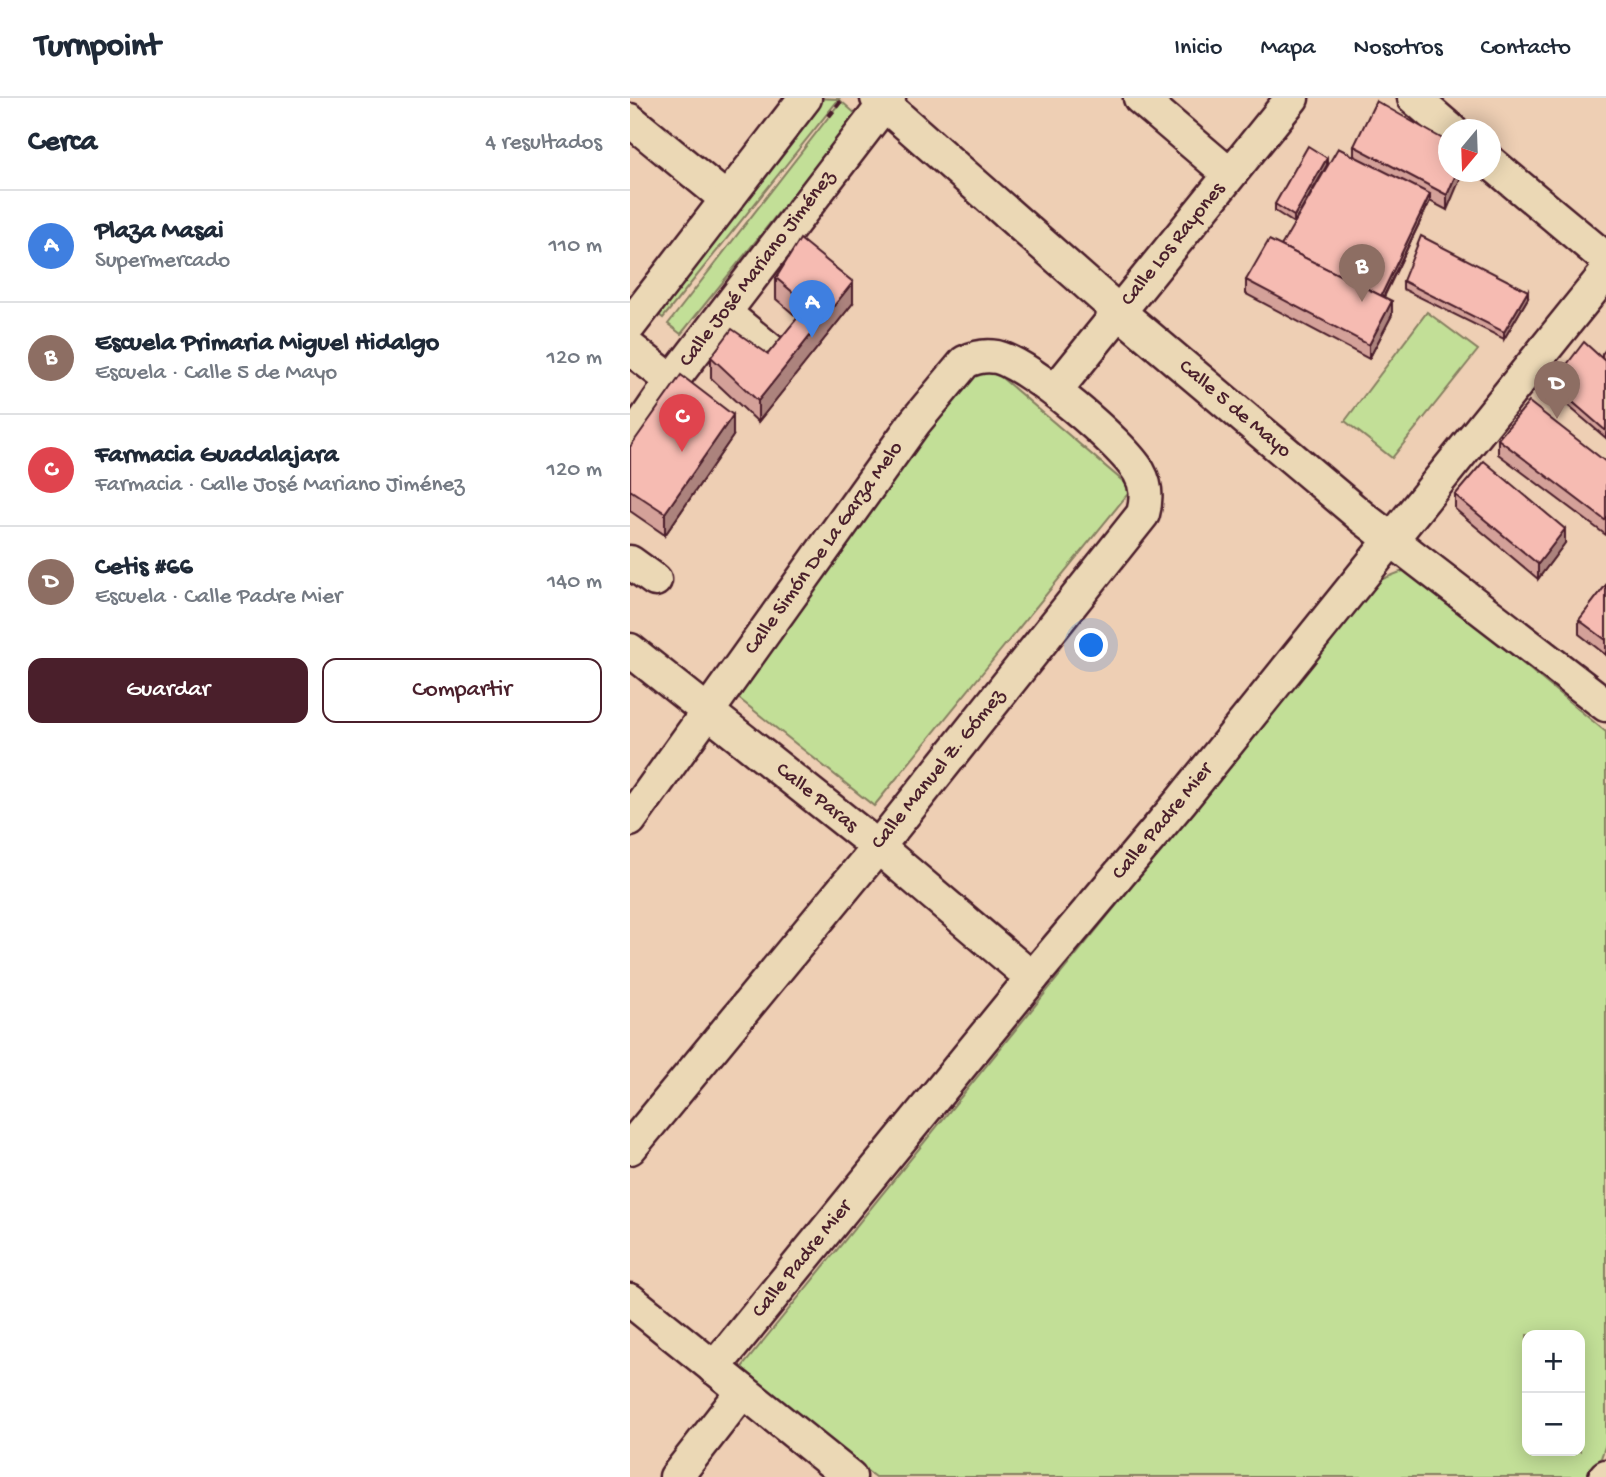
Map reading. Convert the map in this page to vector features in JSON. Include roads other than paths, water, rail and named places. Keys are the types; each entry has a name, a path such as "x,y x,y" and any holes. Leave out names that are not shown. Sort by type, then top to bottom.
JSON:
{"street":[{"path":"630,324 805,98"},
{"path":"1140,98 1229,174"},
{"name":"Calle Los Rayones","path":"1056,390 1292,98"},
{"path":"1414,98 1438,119"},
{"name":"Calle 5 de Mayo","path":"883,100 1118,311 1389,540 1606,705"},
{"name":"Calle José Mariano Jiménez","path":"630,442 672,381 883,100"},
{"path":"630,120 726,198"},
{"path":"1501,171 1606,259"},
{"name":"Calle Padre Mier","path":"714,1368 1032,978 1181,801 1606,273"},
{"path":"725,313 781,359"},
{"path":"630,348 672,381"},
{"name":"Calle Simón De La Garza Melo","path":"630,820 915,422 965,362 977,356 997,357 1016,365 1056,390"},
{"name":"Calle Manuel Z. Gómez","path":"630,1148 878,847 1143,514 1146,492 1138,471 1124,454 1056,390"},
{"name":"Calle Paras","path":"630,650 878,847 1032,978"},
{"path":"630,1300 850,1477"},
{"path":"676,1477 743,1391"}],"place":[{"name":"Escuela Primaria Miguel Hidalgo","path":"1362,302"},
{"name":"Plaza Masai","path":"812,338"},
{"name":"Cetis #66","path":"1557,419"},
{"name":"Farmacia Guadalajara","path":"682,452"}]}
